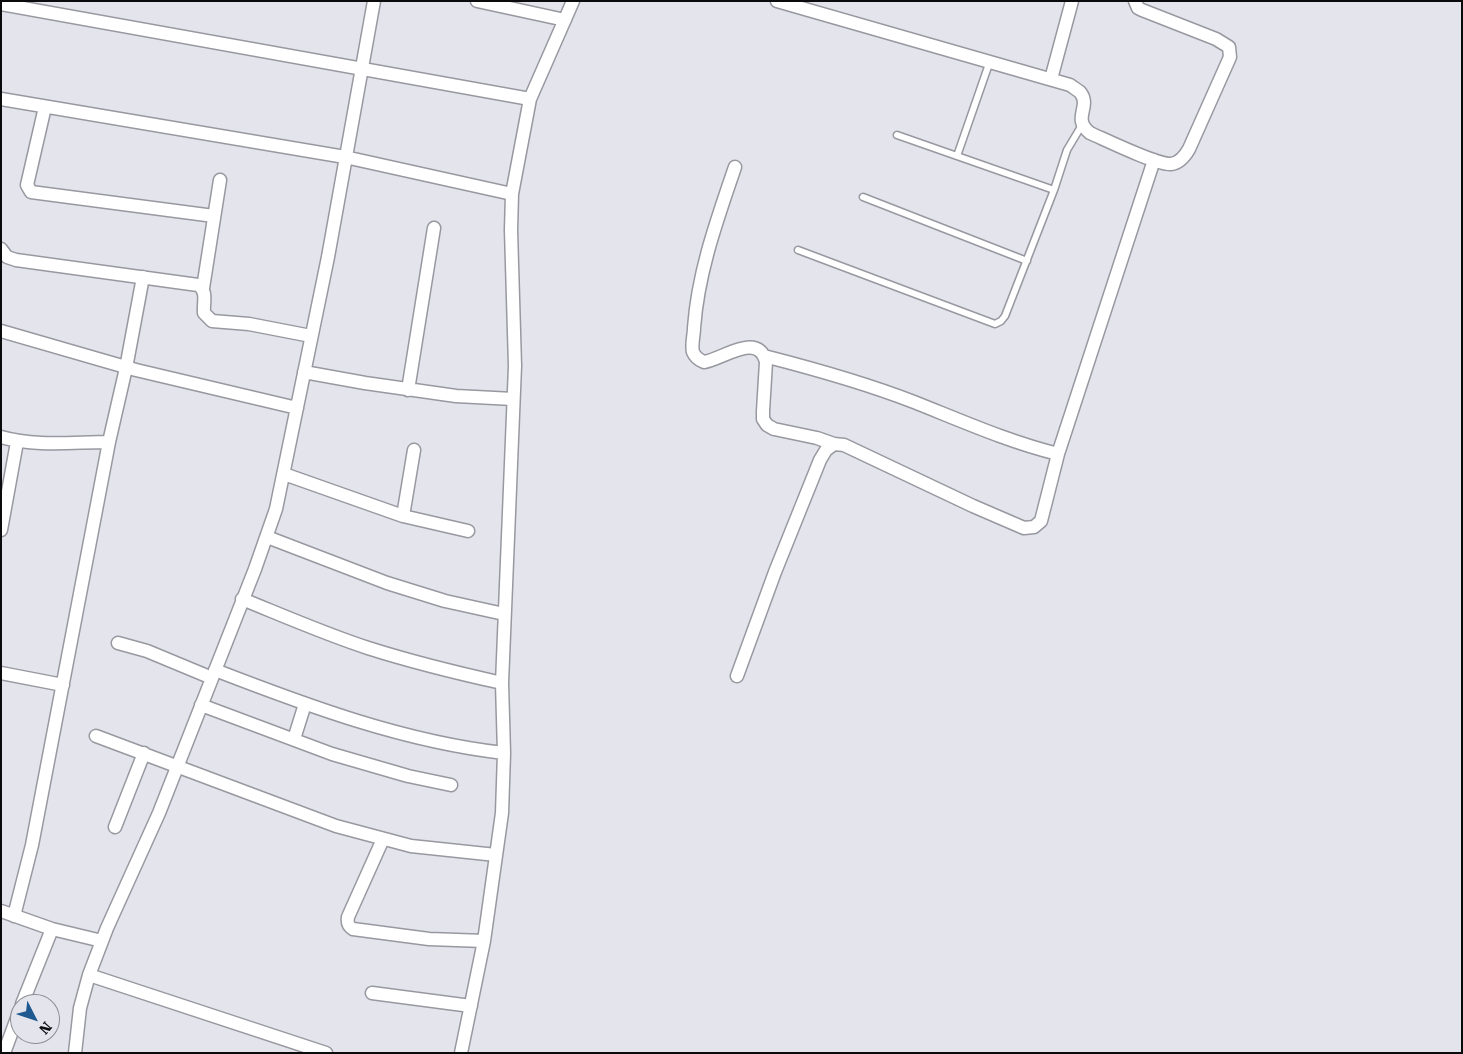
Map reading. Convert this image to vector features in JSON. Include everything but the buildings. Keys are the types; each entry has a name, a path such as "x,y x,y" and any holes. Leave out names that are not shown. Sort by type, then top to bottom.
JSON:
{"street":[{"path":"75,1053 80,1008 89,975 102,940 134,871 177,765 268,537 276,509 328,257 374,1"},
{"path":"477,1 565,20"},
{"path":"461,1053 484,941 502,813 504,614 515,366 511,230 512,194 530,100 573,1"},
{"path":"777,1 821,7 903,38 1070,85 1081,93 1084,102 1082,125 1090,133 1154,160 1170,164 1179,162 1185,156 1230,57 1229,47 1216,39 1142,10 1138,8 1135,1"},
{"path":"1051,79 1072,1"},
{"path":"1,4 530,100"},
{"path":"1,99 345,157 512,194"},
{"path":"45,107 28,186 31,192 214,216"},
{"path":"735,167 710,242 701,278 695,313 693,352 698,359 704,362 746,347 760,351 766,362 762,411 763,419 767,425 774,429 844,445 1024,528 1034,527 1041,521 1058,454 1154,160"},
{"path":"220,180 203,288 205,291 204,313 212,321 250,324 311,336"},
{"path":"408,390 434,228"},
{"path":"1,250 7,257 16,260 191,284 203,288"},
{"path":"14,916 32,844 109,442 126,368 143,277"},
{"path":"1,331 126,368 297,408"},
{"path":"764,356 863,384 913,401 1010,440 1058,454"},
{"path":"304,372 408,390 456,396 513,399"},
{"path":"1,437 17,442 109,442"},
{"path":"2,527 17,442"},
{"path":"737,676 775,572 820,460 826,450 834,444"},
{"path":"404,516 414,450"},
{"path":"284,474 404,516 468,531"},
{"path":"268,537 386,583 445,601 504,614"},
{"path":"242,599 312,628 366,647 423,665 502,683"},
{"path":"118,643 305,704 430,740 468,749 504,753"},
{"path":"1,673 63,685"},
{"path":"294,739 305,704"},
{"path":"201,705 332,754 370,766 451,785"},
{"path":"96,736 336,826 411,846 496,855"},
{"path":"115,828 144,753"},
{"path":"383,839 348,917 349,927 429,939 484,941"},
{"path":"1,911 52,929 102,940"},
{"path":"26,994 52,929"},
{"path":"89,975 326,1053"},
{"path":"372,993 471,1006"},
{"path":"4,1053 10,1037"}],"lane":[{"path":"957,156 990,61"},
{"path":"798,250 995,324 1005,316 1054,190 1067,150 1082,125"},
{"path":"897,134 1054,190"},
{"path":"863,197 1027,261"}]}
